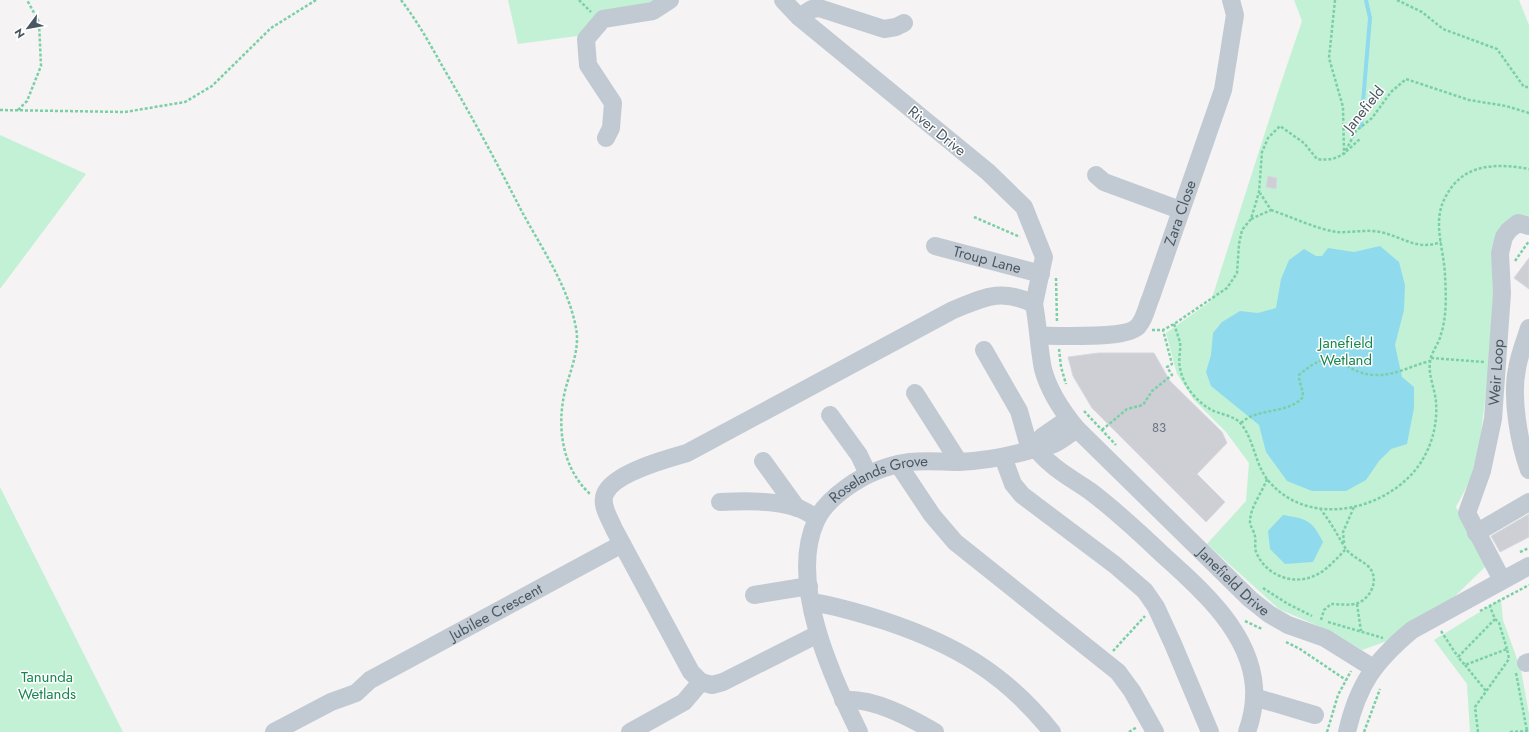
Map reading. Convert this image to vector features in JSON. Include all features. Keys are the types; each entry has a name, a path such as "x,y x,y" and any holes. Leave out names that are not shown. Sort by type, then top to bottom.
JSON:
{"street":[{"path":"606,138 611,128 613,103 588,65 586,39 603,19 653,10 670,0"},
{"name":"River Drive","path":"783,0 799,17 988,172 1024,207 1044,257 1042,285"},
{"name":"Zara Close","path":"1040,336 1116,335 1139,326 1151,297 1223,90 1235,15 1231,0"},
{"path":"799,17 812,9 819,8 839,13 884,29 896,27 904,23"},
{"path":"1096,175 1104,182 1180,210"},
{"name":"Weir Loop","path":"1502,580 1476,533 1467,513 1482,471 1493,419 1502,293 1500,253 1502,244 1509,230 1518,223 1529,226"},
{"name":"Troup Lane","path":"934,246 1042,285"},
{"path":"818,634 717,684 701,682 691,672 618,537 604,506 605,494 614,483 629,474 650,464 687,453 953,310 978,299 1003,294 1020,297 1042,285"},
{"name":"Janefield Drive","path":"1042,285 1040,336 1043,368 1047,380 1060,406 1076,419 1250,600 1269,614 1288,625 1325,638 1373,668"},
{"name":"Weir Loop","path":"1529,328 1517,368 1516,383 1519,437 1529,470"},
{"path":"984,350 1019,411 1032,449 1049,463 1088,490 1128,522 1211,600 1229,624 1243,650 1252,676 1254,698 1247,732"},
{"path":"915,393 959,462"},
{"path":"830,415 855,449 868,474"},
{"path":"1032,449 1042,438 1076,419"},
{"name":"Roselands Grove","path":"859,732 843,700 826,657 818,634 810,594 807,570 809,544 818,518 831,500 841,492 868,474 898,464 924,461 959,462 1003,457 1032,449"},
{"path":"1003,457 1013,484 1022,495 1115,565 1145,591 1156,607 1195,694 1210,732"},
{"path":"762,461 798,508"},
{"path":"898,464 932,515 955,542 1104,661 1125,681 1155,732"},
{"path":"720,502 749,501 798,508 818,518"},
{"path":"1476,533 1529,502"},
{"name":"Jubilee Crescent","path":"274,732 331,702 351,684 370,680 618,537"},
{"path":"1347,732 1352,713 1370,692 1373,668 1412,630 1529,566"},
{"path":"754,595 810,594 835,605 901,627 967,656 994,674 1013,691 1052,732"},
{"path":"641,729 684,702 701,682"},
{"path":"1254,698 1315,715"},
{"path":"843,700 858,700 890,710 935,732"}],"path":[{"path":"18,110 27,101 41,66 39,22 27,0"},
{"path":"0,110 125,112 184,102 212,86 271,28 316,0"},
{"path":"401,0 413,15 452,84 507,183 570,304 576,330 576,347 562,408 561,428 564,447 570,467 583,487 604,506"},
{"name":"Janefield","path":"1335,0 1329,58 1343,107 1344,154"},
{"path":"1398,0 1422,12 1443,30 1498,49 1524,87 1529,87"},
{"name":"Janefield","path":"1344,154 1356,131 1372,118 1391,92 1406,79 1469,100 1506,106 1529,113"},
{"path":"1154,330 1163,330 1174,324 1227,288 1237,273 1239,244 1242,230 1251,219 1259,192 1262,152 1268,138 1280,126 1304,143 1317,159 1336,159 1344,154 1361,138"},
{"path":"1174,324 1180,343 1180,369 1191,394 1211,410 1223,413 1241,423 1248,433 1259,466 1267,479 1281,493 1294,502 1321,510 1354,507 1368,504 1388,494 1410,476 1432,443 1435,426 1436,402 1431,379 1430,360 1441,335 1445,310 1445,274 1438,226 1440,211 1445,197 1466,174 1484,166 1514,166 1529,169"},
{"path":"1259,192 1271,210 1323,230 1339,232 1378,231 1417,245 1428,246 1441,242"},
{"path":"1251,219 1271,210"},
{"path":"974,216 1040,246"},
{"path":"1042,285 1058,335 1061,367 1069,390"},
{"path":"1102,430 1127,409 1143,405 1152,391 1172,375 1167,367 1172,364 1163,330"},
{"path":"1241,423 1246,418 1260,412 1288,407 1300,402 1304,398 1303,389 1299,383 1299,375 1312,363 1333,359 1344,362 1355,370 1372,375 1401,372 1430,360 1497,363"},
{"path":"1076,419 1102,430 1118,446"},
{"path":"1267,479 1254,505 1250,522 1255,536 1256,553 1264,565 1273,573 1281,577 1294,580 1316,575 1346,549"},
{"path":"1344,544 1344,532 1354,507"},
{"path":"1321,510 1332,524 1346,549 1368,566 1373,577 1372,591 1368,597 1357,604 1331,604 1324,610 1321,620"},
{"path":"1259,585 1288,604 1321,620 1382,638"},
{"path":"1476,613 1490,607 1529,585"},
{"path":"1357,604 1361,631"},
{"path":"1104,661 1144,617 1156,607"},
{"path":"1490,607 1495,619 1499,623 1507,649 1519,664 1528,731 1510,732"},
{"path":"1458,657 1495,619"},
{"path":"1243,620 1263,630"},
{"path":"1434,633 1440,629 1458,657 1486,691"},
{"path":"1281,639 1300,649 1345,679 1370,692"},
{"path":"1465,665 1507,649"},
{"path":"1478,732 1475,707 1486,691 1519,664"},
{"path":"1364,732 1370,692 1382,684"}],"green space":[{"path":"508,0 656,0 648,5 602,15 577,36 518,44"},
{"name":"Janefield Wetland","path":"1294,0 1519,0 1529,25 1529,218 1503,223 1491,251 1494,282 1490,358 1477,467 1456,507 1486,566 1451,600 1390,640 1362,650 1332,632 1279,609 1207,544 1246,501 1249,463 1226,432 1194,400 1177,374 1166,333 1211,301 1302,21"},
{"path":"0,135 86,174 0,289"},
{"name":"Tanunda Wetlands","path":"0,487 123,732 0,732"},
{"path":"1501,599 1503,620 1521,670 1529,714 1529,732 1470,732 1467,684 1434,640"}],"water":[{"path":"1380,246 1399,262 1405,285 1404,310 1395,345 1402,377 1414,387 1414,408 1407,444 1391,449 1379,461 1366,480 1346,491 1312,491 1287,481 1266,452 1259,425 1211,386 1206,372 1211,355 1213,333 1222,322 1240,311 1258,313 1276,308 1281,279 1289,260 1304,249 1316,256 1322,256 1328,248 1354,252"},
{"path":"1283,515 1308,522 1319,535 1323,542 1313,562 1285,564 1270,549 1268,531"}],"building":[{"path":"1268,176 1277,178 1276,189 1266,187"},
{"path":"1529,258 1529,289 1514,278"},
{"path":"1098,353 1154,353 1170,381 1222,432 1227,443 1197,474 1225,502 1206,522 1092,408 1073,376 1068,357"},
{"path":"1529,514 1529,537 1500,552 1491,536"}],"waterway":[{"path":"1361,126 1370,18 1366,0"}]}
